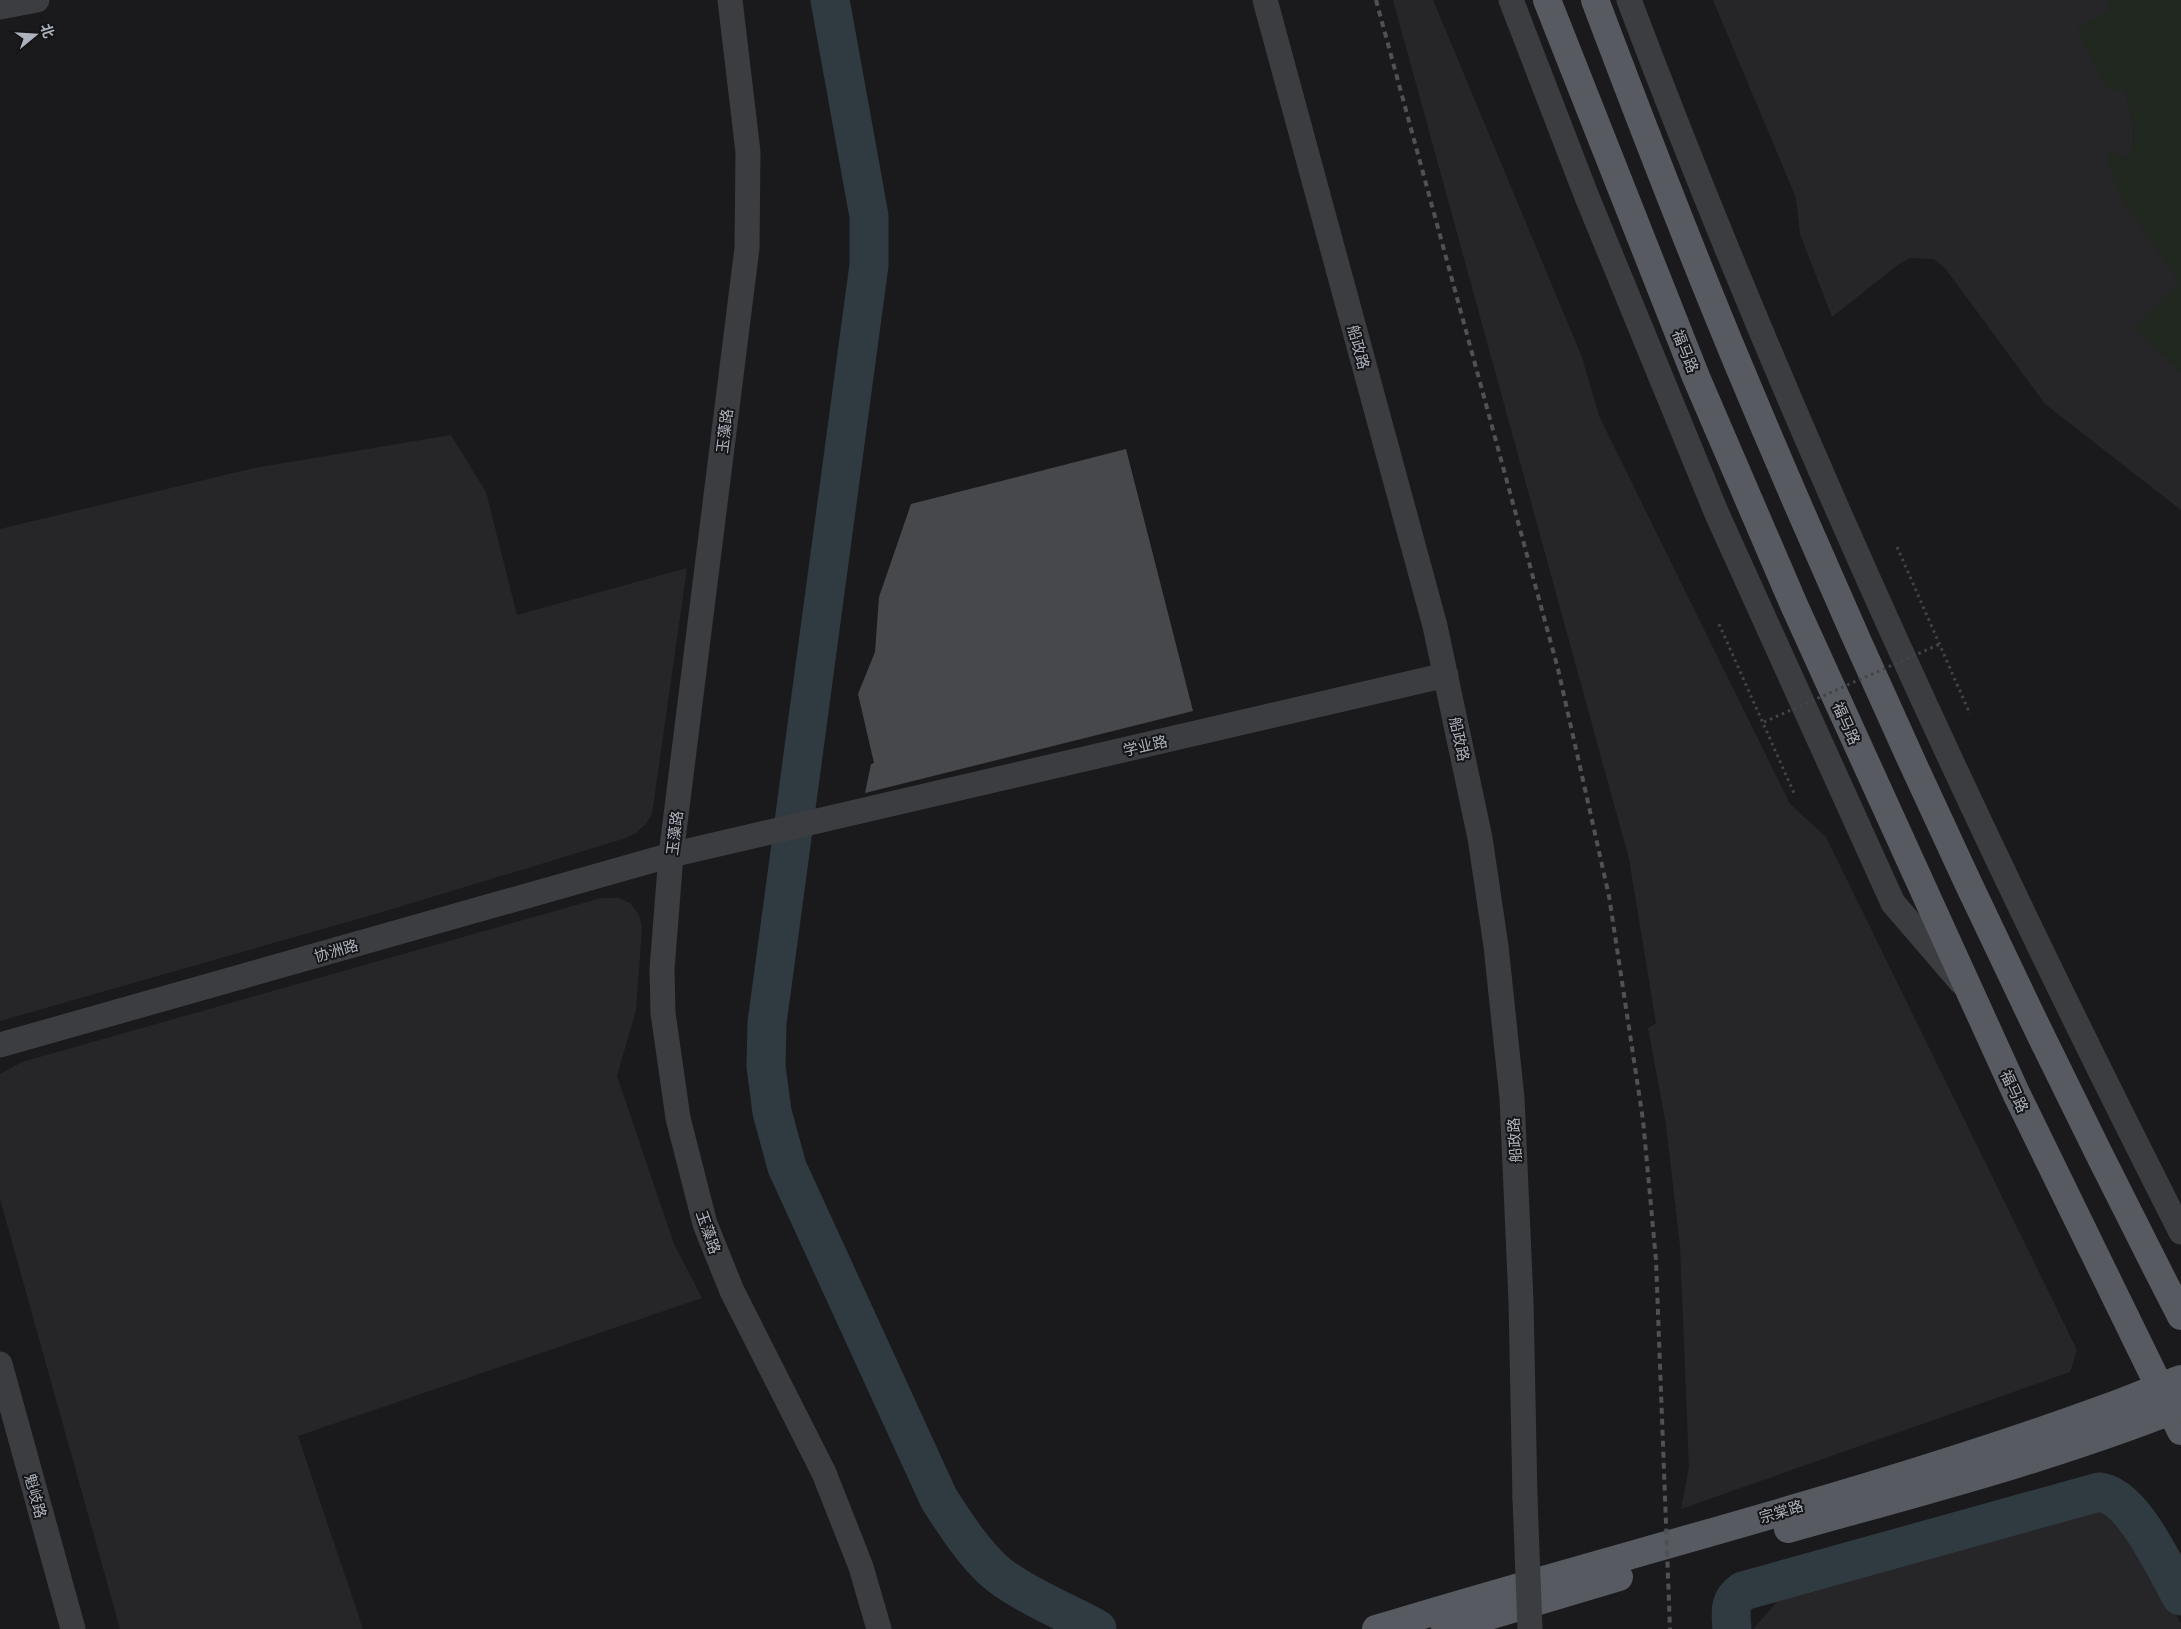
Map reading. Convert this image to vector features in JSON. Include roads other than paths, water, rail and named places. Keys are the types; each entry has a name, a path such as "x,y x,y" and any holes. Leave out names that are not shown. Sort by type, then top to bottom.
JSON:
{"main road":[{"name":"福马路","path":"1547,0 1696,377 1798,614 2016,1093 2170,1383 2178,1416"},
{"path":"1595,0 1738,364 1854,635 2023,997 2181,1316"},
{"name":"宗棠路","path":"1376,1629 1785,1511 2097,1411 2170,1383"},
{"name":"宗棠路","path":"1445,1629 1693,1555 2008,1467 2117,1432 2178,1416"}],"street":[{"path":"0,7 36,0"},
{"name":"玉藻路","path":"730,0 747,145 747,248 672,855 662,960 663,1013 675,1100 698,1200 717,1256 732,1291 831,1488 861,1567 879,1629"},
{"name":"船政路","path":"1265,0 1435,626 1480,838 1496,946 1509,1063 1521,1301 1530,1629"},
{"path":"1511,0 1587,197 1717,514 1893,903 1970,993"},
{"path":"1629,0 1731,259 1946,749 2098,1068 2181,1232"},
{"name":"学业路","path":"733,840 1446,675"},
{"name":"协洲路","path":"0,1045 672,855 733,840"},
{"name":"魁岐路","path":"0,1364 73,1629"}],"waterway":[{"path":"830,0 869,216 869,265 767,1023 766,1066 772,1112 787,1167 939,1499 971,1545 993,1570 1016,1587 1097,1629"},
{"path":"1732,1629 1731,1613 1733,1603 1743,1591 2099,1492 2112,1496 2136,1519 2181,1596"}],"railway":[{"path":"1376,0 1558,669 1609,896 1643,1120 1656,1260 1670,1629"}]}
